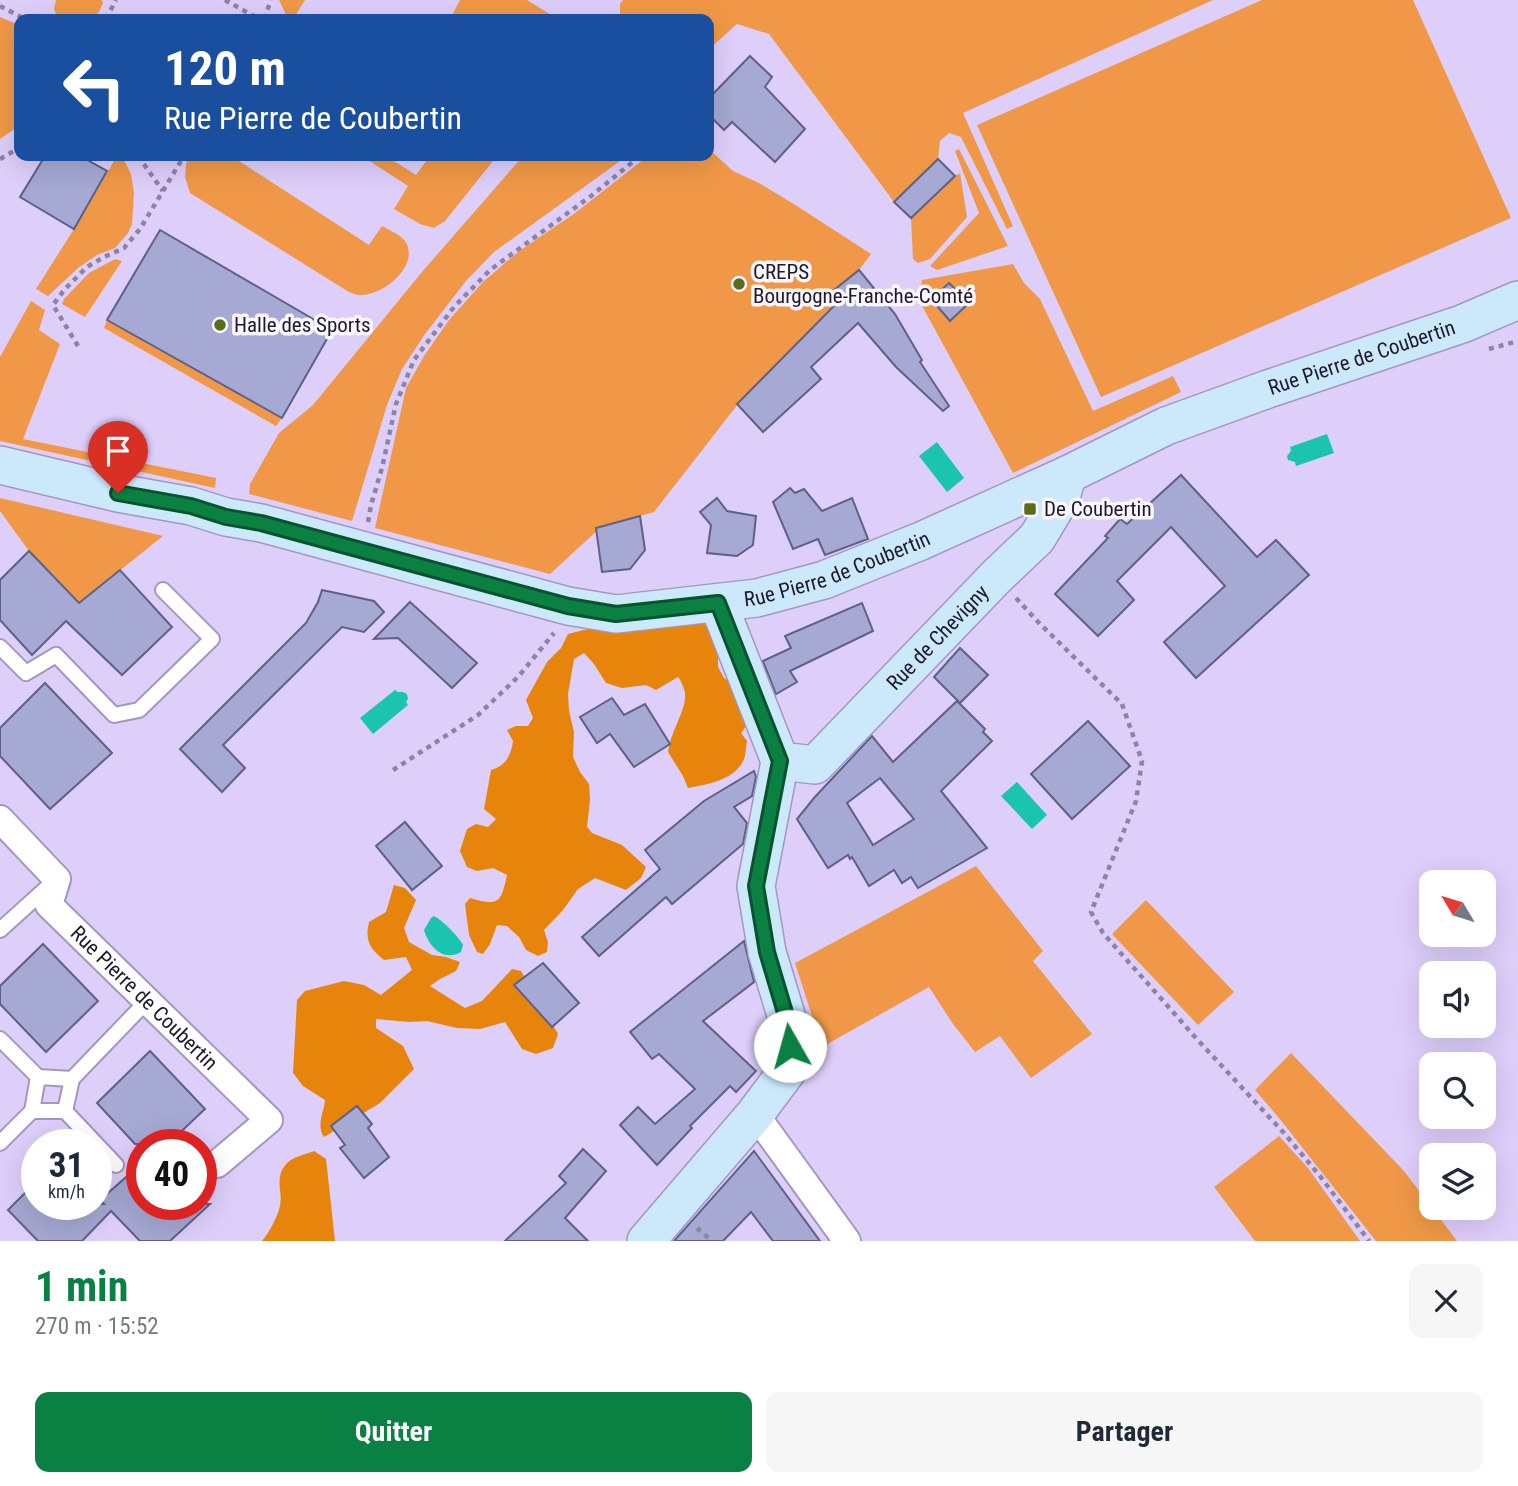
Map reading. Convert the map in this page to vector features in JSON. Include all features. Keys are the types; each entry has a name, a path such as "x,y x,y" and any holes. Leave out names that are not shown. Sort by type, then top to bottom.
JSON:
{"main road":[{"name":"Rue Pierre de Coubertin","path":"0,465 261,523 568,606 616,614 718,603 757,598 824,580 921,541 1067,475 1166,426 1462,324 1518,300"},
{"name":"Rue de Chevigny","path":"780,761 815,765 1037,538 1060,498 1067,475"},
{"path":"646,1241 755,1114 790,1067 789,1026 767,952 756,886 780,761 718,603"}],"street":[{"path":"2,826 57,879"},
{"name":"Rue Pierre de Coubertin","path":"57,879 49,905 269,1120 217,1164"},
{"path":"755,1114 847,1241"}],"lane":[{"path":"0,647 26,673 56,655 114,715 139,710 212,639 163,590"},
{"path":"0,930 57,879"},
{"path":"65,1111 72,1079 147,1001"},
{"path":"0,1039 38,1077 72,1079"},
{"path":"0,1143 32,1111 38,1077"},
{"path":"32,1111 65,1111 116,1165"}],"path":[{"path":"225,0 252,14"},
{"path":"142,161 163,191"},
{"path":"78,346 53,305 88,267 124,248 140,229 181,161"},
{"path":"363,551 371,505 397,404 414,360 454,307 490,270 634,161"},
{"path":"996,577 1122,704 1142,761 1136,801 1091,912 1103,933 1284,1133 1369,1241"},
{"path":"393,770 478,715 518,677 559,627 568,606"}],"shaded area":[{"path":"56,0 102,0 103,3 96,14 56,14"},
{"path":"279,0 305,0 296,14 286,14"},
{"path":"460,0 527,0 550,14 453,14"},
{"path":"623,0 1213,0 963,113 1013,226 1007,229 961,137 949,133 940,141 938,159 894,202 769,34 737,24 714,45 714,14 620,14"},
{"path":"1262,0 1413,0 1511,218 1101,397 977,125"},
{"path":"0,17 14,23 14,129 0,139"},
{"path":"959,149 1008,246 937,270 930,266 979,213 955,151"},
{"path":"714,154 733,171 759,183 871,254 859,270 833,291 840,300 738,404 654,512 601,527 550,574 375,528 406,388 424,356 449,320 483,282 518,252 575,213 642,161 714,161"},
{"path":"114,161 124,161 131,174 134,193 132,224 128,233 115,248 97,255 78,268 48,296 36,289"},
{"path":"187,161 239,161 369,245 382,226 398,235 409,250 408,260 404,269 389,285 369,294 349,292 190,193 185,177"},
{"path":"370,161 394,161 416,175 426,161 493,161 445,221 434,228 420,224 394,209 408,186"},
{"path":"519,161 620,161 494,252 466,281 425,334 402,369 387,405 352,521 249,494 250,484 279,433 313,405 422,272"},
{"path":"960,173 967,217 930,259 918,263 913,259 911,218"},
{"path":"115,259 122,261 85,317 62,304 89,273"},
{"path":"1013,264 1024,283 1040,299 1093,411 1173,376 1181,392 1013,473 920,302 922,280"},
{"path":"31,301 45,310 39,330 60,344 23,439 216,478 215,488 0,441 0,357"},
{"path":"107,320 282,418 276,426 104,328"},
{"path":"1327,434 1334,453 1296,466 1295,462 1288,460 1290,447"},
{"path":"937,442 964,478 947,492 919,456"},
{"path":"0,498 163,536 79,603 29,551 0,511"},
{"path":"701,622 714,630 718,647 718,667 724,678 741,688 747,725 741,733 747,741 745,757 740,766 720,780 688,788 668,752 685,698 678,677 656,690 646,685 622,688 606,683 584,653 574,659 568,694 569,711 574,732 573,757 589,784 587,827 592,833 622,845 646,867 641,878 626,890 595,878 578,889 544,930 548,942 547,952 538,956 526,950 519,937 507,926 497,925 483,954 477,952 469,935 465,904 470,898 487,902 497,900 503,892 507,875 493,868 477,871 467,867 460,851 467,829 476,824 488,827 496,819 484,809 491,770 504,763 509,755 513,741 507,730 516,726 528,726 533,718 526,700 547,662 561,648 568,634 600,626"},
{"path":"395,690 407,694 408,705 373,734 360,718"},
{"path":"1017,782 1047,815 1032,829 1001,796"},
{"path":"976,866 1043,951 1033,961 1092,1034 1031,1078 1000,1036 975,1052 929,987 822,1047 795,963"},
{"path":"394,885 405,888 416,900 404,928 409,942 432,955 460,962 456,971 430,986 465,1008 482,1001 512,969 521,971 558,1034 553,1048 536,1054 522,1049 505,1022 480,1029 457,1028 427,1021 376,1019 376,1028 403,1046 414,1069 380,1103 324,1137 321,1124 325,1100 303,1086 293,1073 297,1000 305,991 344,981 364,985 381,995 412,970 406,957 384,960 375,952 368,939 369,922 386,912"},
{"path":"1146,900 1234,992 1198,1025 1112,934"},
{"path":"434,916 461,942 461,952 454,955 443,954 429,942 424,930"},
{"path":"1291,1053 1404,1171 1419,1191 1419,1220 1441,1220 1457,1241 1376,1241 1255,1090"},
{"path":"1279,1136 1308,1168 1360,1241 1255,1241 1214,1187"},
{"path":"314,1151 326,1159 335,1241 262,1241 279,1210 281,1172 293,1159"}],"building":[{"path":"750,56 772,77 765,87 805,129 775,162 732,122 724,130 714,120 714,93"},
{"path":"938,159 955,176 911,218 894,202"},
{"path":"42,161 89,161 107,171 74,229 20,197"},
{"name":"Halle des Sports","path":"160,230 332,330 282,418 107,320"},
{"path":"859,270 895,314 922,360 920,362 949,406 943,411 896,367 858,323 811,367 821,379 763,432 737,404 840,300 833,291"},
{"path":"949,283 969,303 950,321 931,299"},
{"path":"1181,475 1257,557 1276,540 1309,575 1196,678 1164,642 1225,586 1171,527 1117,581 1134,600 1098,636 1055,594 1108,538 1105,536 1120,519 1127,524"},
{"path":"790,488 795,493 804,489 822,511 852,498 868,539 825,555 818,539 793,549 773,502"},
{"path":"717,498 727,511 756,516 753,545 737,556 707,553 711,525 700,512"},
{"path":"640,516 645,550 630,569 602,572 596,528"},
{"path":"29,551 79,603 120,570 172,627 122,675 66,621 32,655 0,620 0,580"},
{"path":"322,590 374,601 384,612 364,632 342,627 223,745 245,768 222,792 180,749 306,623"},
{"path":"410,602 477,663 452,688 398,638 374,639"},
{"path":"862,603 873,631 790,671 797,682 776,694 763,661 791,648 785,636"},
{"path":"960,648 988,675 960,703 934,677"},
{"path":"45,683 112,753 50,809 0,756 0,728"},
{"path":"612,698 624,715 645,704 670,744 634,767 610,734 597,743 580,717"},
{"path":"957,701 985,729 983,732 992,741 941,791 987,848 918,888 911,877 902,883 894,870 869,886 852,857 850,859 848,855 828,868 797,819 872,736 893,762","holes":["880,778 914,819 873,845 847,803"]},
{"path":"1088,721 1130,766 1072,819 1031,774"},
{"path":"754,771 756,777 752,796 734,807 747,823 743,844 672,904 666,897 599,956 582,937 660,869 645,850 704,801"},
{"path":"405,822 442,866 412,890 376,846"},
{"path":"744,941 754,982 703,1021 756,1071 736,1092 730,1086 690,1126 692,1128 657,1165 620,1125 638,1107 655,1124 695,1089 659,1054 652,1059 630,1032"},
{"path":"43,944 98,1001 46,1052 0,1004 0,986"},
{"path":"543,963 579,1003 552,1027 514,985"},
{"path":"150,1051 205,1109 184,1129 126,1129 126,1134 97,1103"},
{"path":"357,1106 372,1124 368,1128 389,1157 364,1178 340,1148 345,1145 331,1126"},
{"path":"583,1149 606,1171 565,1218 588,1241 505,1241 566,1183 559,1176"},
{"path":"754,1151 820,1241 773,1241 751,1212 723,1241 674,1241"},
{"path":"126,1177 126,1220 193,1220 170,1241 140,1241 112,1212 112,1189"},
{"path":"21,1197 21,1220 102,1220 82,1241 38,1241 8,1210"}],"place":[{"name":"CREPS Bourgogne-Franche-Comté","path":"739,284"},
{"name":"Halle des Sports","path":"220,325"},
{"name":"De Coubertin","path":"1030,509"}],"route":[{"path":"118,493 191,506 226,517 261,523 568,606 616,614 718,603 780,761 756,886 767,952 789,1026 790,1046"}]}
